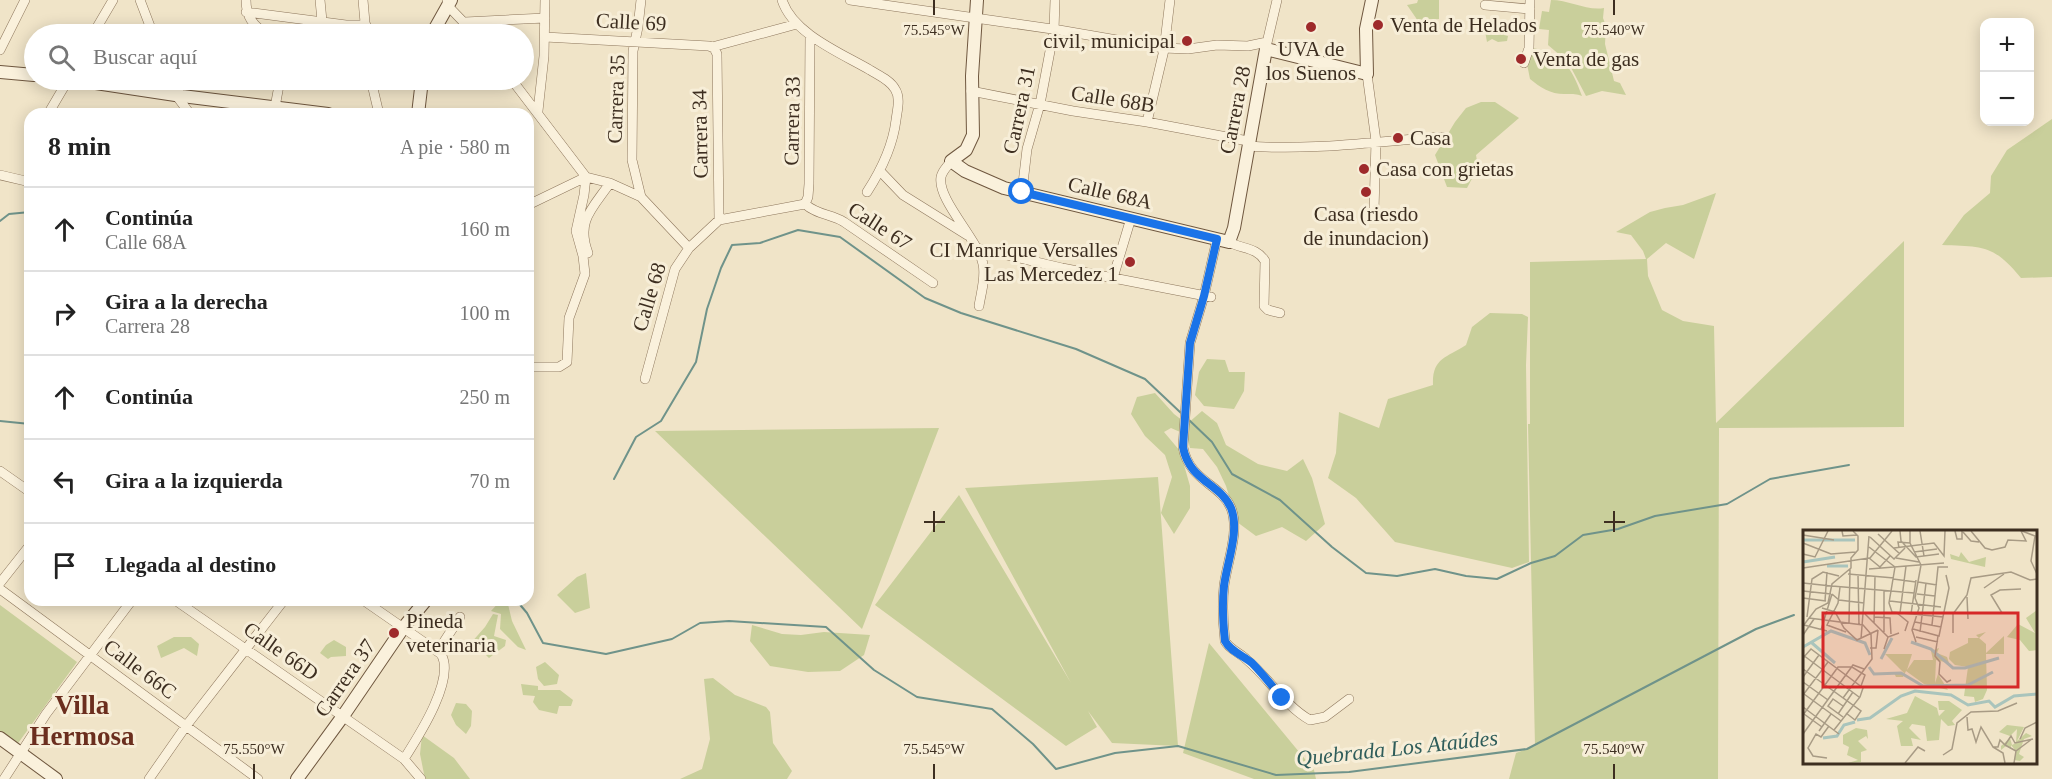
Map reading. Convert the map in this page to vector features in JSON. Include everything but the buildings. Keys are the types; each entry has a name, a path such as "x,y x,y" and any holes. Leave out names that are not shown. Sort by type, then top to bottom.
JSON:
{"street":[{"path":"0,50 25,0"},
{"path":"99,24 113,0"},
{"path":"140,0 149,24"},
{"path":"246,0 246,12 255,24"},
{"path":"320,0 322,21"},
{"path":"363,0 365,24"},
{"path":"538,111 545,37 545,0"},
{"name":"Carrera 35","path":"640,0 633,51 632,160 641,197"},
{"path":"782,0 797,24 810,36 885,79 896,90 898,102 895,134 882,161 880,171 867,192"},
{"path":"850,0 1164,48 1267,46 1367,75"},
{"path":"926,11 928,0"},
{"path":"977,0 971,91 973,135 966,150 951,161 941,176 948,201 977,249 983,265 984,276 979,306"},
{"name":"Carrera 31","path":"1022,192 1027,149 1040,104 1054,30 1055,0"},
{"path":"1147,122 1164,48 1170,0"},
{"name":"Carrera 28","path":"1223,240 1234,228 1248,144 1277,0"},
{"path":"1372,0 1366,29 1367,75 1376,141 1374,210"},
{"path":"437,24 449,2 465,22 545,18"},
{"path":"1485,5 1530,4 1529,48 1524,63"},
{"path":"246,12 337,24"},
{"name":"Calle 69","path":"545,37 636,41 713,48 797,24"},
{"name":"Carrera 33","path":"805,204 809,184 810,36"},
{"name":"Carrera 34","path":"713,48 717,54 719,220"},
{"path":"0,72 24,74"},
{"path":"52,108 62,90"},
{"path":"143,90 283,108"},
{"path":"174,90 186,108"},
{"path":"275,107 278,90"},
{"path":"373,90 378,108"},
{"path":"419,108 421,90"},
{"path":"520,90 586,177 609,183 641,197 689,248"},
{"name":"Calle 68B","path":"971,91 1084,113 1147,122 1248,144 1292,148 1376,141"},
{"path":"1376,141 1442,137"},
{"name":"Calle 68A","path":"951,161 986,182 1248,248 1262,255 1265,261 1264,306 1280,314"},
{"path":"880,171 903,195 969,236"},
{"path":"0,175 24,181"},
{"path":"534,202 586,177"},
{"path":"534,367 559,367 567,362 569,318 585,274 576,231 586,177"},
{"path":"591,272 582,228 609,183"},
{"path":"719,220 805,204"},
{"name":"Calle 67","path":"805,204 815,213 834,216 844,222 933,283"},
{"path":"1113,278 1131,218"},
{"name":"Calle 68","path":"645,379 675,269 689,248 719,220"},
{"path":"1223,240 1208,297 1190,343 1184,412 1185,456 1202,480 1226,499 1233,517 1222,610 1225,641 1227,646 1254,666 1299,714 1310,720 1324,717 1349,699"},
{"path":"977,249 1208,297"},
{"path":"0,471 24,488"},
{"path":"0,583 24,553"},
{"name":"Calle 66C","path":"0,589 258,779"},
{"path":"4,779 46,714 128,606"},
{"name":"Calle 66D","path":"185,606 404,759 421,779"},
{"path":"149,779 186,726 279,606"},
{"path":"372,606 438,651 445,660 438,696 426,723 404,759"},
{"name":"Carrera 37","path":"297,779 403,628 421,606"},
{"path":"438,651 460,617"},
{"path":"0,738 57,779"}],"green space":[{"path":"1418,0 1439,0 1439,19 1424,20 1420,27 1407,5 1417,3"},
{"path":"1551,0 1591,8 1604,8 1605,44 1614,81 1620,83 1626,95 1602,91 1586,96 1568,62 1548,45 1549,30 1539,29 1542,11 1549,12"},
{"path":"1494,21 1498,21 1499,31 1506,31 1504,35 1508,36 1507,41 1498,42 1492,39 1487,42 1485,31 1494,30"},
{"path":"1532,48 1551,53 1564,63 1574,77 1582,96 1552,92 1530,79 1527,64"},
{"path":"1481,102 1495,102 1519,118 1476,155 1478,167 1467,188 1447,187 1435,155 1466,108"},
{"path":"2052,119 2052,277 2021,278 1995,253 1978,247 1942,245 1964,215 1990,193 1991,176 2007,150"},
{"path":"1716,193 1694,259 1666,243 1647,259 1648,276 1662,310 1683,321 1714,326 1716,423 1904,241 1904,427 1719,428 1718,779 1509,779 1516,753 1535,746 1528,424 1530,424 1530,262 1646,259 1631,235 1616,232 1650,212 1683,205"},
{"path":"1490,313 1522,314 1528,317 1526,365 1529,562 1512,568 1395,542 1356,498 1328,478 1336,453 1339,412 1379,428 1388,399 1433,385 1433,376 1438,364 1466,345 1472,327"},
{"path":"1207,359 1225,360 1229,372 1245,372 1244,391 1234,409 1204,406 1195,395 1199,372"},
{"path":"1155,393 1174,414 1187,424 1202,411 1217,423 1226,445 1258,464 1287,471 1303,459 1312,478 1325,524 1306,541 1282,527 1256,536 1237,522 1226,486 1217,467 1203,449 1190,448 1187,435 1171,428 1164,432 1180,451 1190,486 1190,508 1174,534 1161,513 1172,477 1165,455 1145,436 1131,414 1137,397"},
{"path":"939,428 862,629 655,431"},
{"path":"1158,477 1178,746 1112,743 1088,711 1097,727 1066,746 875,605 959,495 1071,683 965,488"},
{"path":"586,573 590,608 575,613 557,595 577,577"},
{"path":"0,605 77,662 16,746 0,734"},
{"path":"496,606 508,606 512,621 526,650 518,647 500,629 501,614 491,611"},
{"path":"493,614 498,615 494,636 506,640 505,646 489,658 483,652 478,653 478,643 470,644"},
{"path":"752,625 782,634 801,635 824,632 870,635 864,655 840,671 808,672 770,666 750,641"},
{"path":"174,637 191,637 199,644 197,656 184,648 161,658 157,646"},
{"path":"334,640 346,647 346,656 328,659 320,653"},
{"path":"1209,643 1314,770 1316,779 1254,779 1183,753"},
{"path":"545,662 559,675 557,684 544,686 538,679 536,667"},
{"path":"713,678 735,695 766,707 770,712 773,743 792,771 787,779 680,779 702,769 710,739 704,679"},
{"path":"521,684 538,686 538,690 560,690 573,700 571,706 559,706 557,714 539,710 533,702 535,696 523,695"},
{"path":"456,703 466,704 472,711 471,726 466,734 456,725 451,715"},
{"path":"422,735 454,758 470,779 425,779 420,754"}],"waterway":[{"path":"0,221 9,214 24,213"},
{"path":"614,479 636,437 661,421 696,362 707,309 721,268 732,245 760,243 798,230 840,237 925,298 961,313 1076,349 1145,379 1181,413"},
{"path":"1188,419 1212,442 1232,474 1280,500 1332,547 1366,573 1397,576 1435,569 1466,576 1497,579 1531,563 1555,556 1583,535 1618,529 1655,516 1727,504 1770,479 1849,465"},
{"name":"Quebrada Los Ataúdes","path":"0,421 24,423"},
{"name":"Quebrada Los Ataúdes","path":"521,606 543,643 606,654 672,639 700,623 729,621 826,627 874,670 917,697 992,709 1033,744 1056,769 1115,753 1178,746 1276,775 1349,772 1527,749 1756,629 1794,615"}],"place":[{"name":"Venta de Helados","path":"1378,25"},
{"name":"UVA de los Suenos","path":"1311,27"},
{"name":"civil, municipal","path":"1187,41"},
{"name":"Venta de gas","path":"1521,59"},
{"name":"Casa","path":"1398,138"},
{"name":"Casa con grietas","path":"1364,169"},
{"name":"Casa (riesdo de inundacion)","path":"1366,192"},
{"name":"CI Manrique Versalles Las Mercedez 1","path":"1130,262"},
{"name":"Pineda veterinaria","path":"394,633"}],"district":[{"name":"Villa Hermosa","path":"82,720"}],"route":[{"path":"1022,192 1217,239 1190,343 1183,447 1185,456 1202,480 1226,499 1233,517 1222,610 1225,641 1227,646 1254,666 1282,698"}]}
